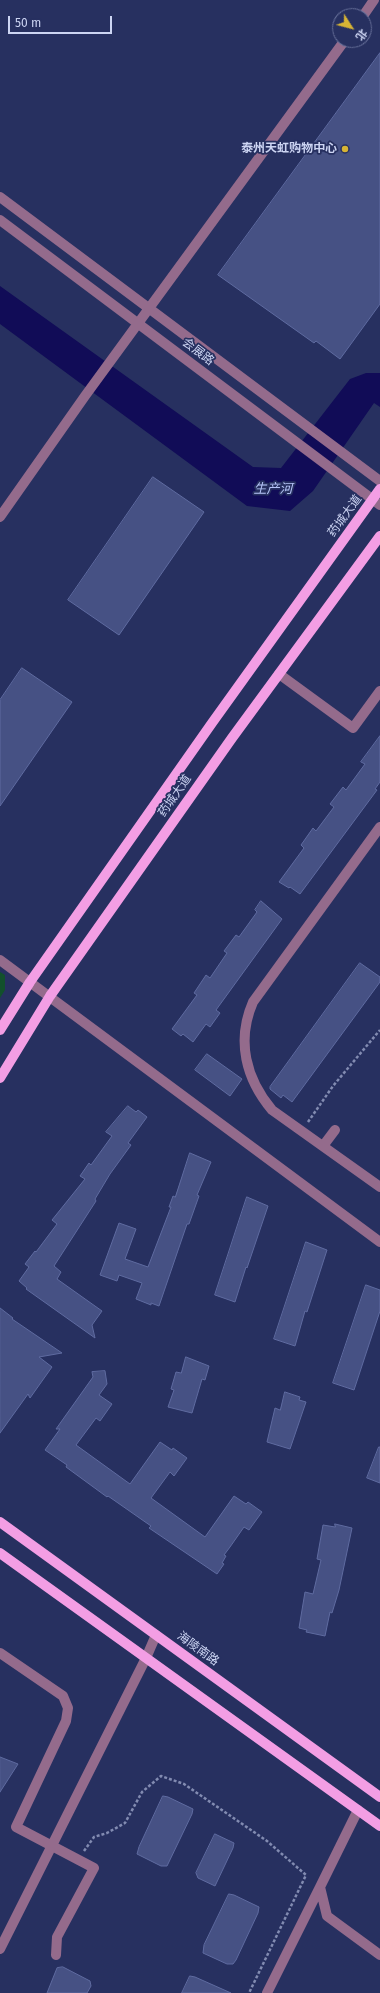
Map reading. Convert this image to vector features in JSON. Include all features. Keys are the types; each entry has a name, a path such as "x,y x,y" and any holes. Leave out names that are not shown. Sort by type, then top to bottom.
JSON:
{"main road":[{"name":"药城大道","path":"0,1030 30,982 207,730 376,503 380,489"},
{"name":"药城大道","path":"0,1078 50,996 279,674 380,536"},
{"name":"海陵南路","path":"0,1522 380,1797"},
{"path":"0,1553 380,1826"}],"street":[{"path":"0,517 85,396 339,48"},
{"name":"会展路","path":"0,197 149,310 380,481"},
{"name":"会展路","path":"0,220 139,323 376,503"},
{"path":"279,674 353,728 380,691"},
{"path":"380,827 253,1002 247,1016 244,1045 249,1074 255,1087 272,1110 380,1187"},
{"path":"0,960 380,1242"},
{"path":"323,1146 335,1130"},
{"path":"0,1949 146,1658 156,1635"},
{"path":"0,1653 63,1696 68,1708 66,1721 16,1827 94,1868 57,1937 56,1956"},
{"path":"267,1993 358,1810"},
{"path":"320,1887 327,1916 380,1955"}],"path":[{"path":"301,1131 333,1086 380,1030"},
{"path":"77,1859 94,1837 107,1833 125,1823 142,1792 161,1776 184,1784 268,1841 306,1875 249,1993"}],"green space":[{"path":"0,972 5,975 5,990 0,998"}],"water":[{"name":"生产河","path":"0,286 253,467 281,468 350,379 366,373 380,373 380,407 374,403 313,491 290,511 247,506 0,324"}],"building":[{"name":"泰州天虹购物中心","path":"380,53 380,304 340,359 316,341 314,343 218,275"},
{"path":"153,477 204,512 119,635 68,600"},
{"path":"22,668 72,702 0,806 0,700"},
{"path":"380,736 380,782 375,789 377,790 300,894 279,882 304,848 301,845 313,828 316,831 334,807 330,804 343,787 346,790 365,764 361,762"},
{"path":"261,901 282,919 216,1010 220,1013 210,1027 206,1024 193,1042 183,1034 181,1036 172,1029 197,995 194,993 206,975 210,978 227,953 224,951 236,935 239,937 257,912 255,910"},
{"path":"360,963 380,977 380,982 292,1102 283,1095 281,1098 270,1089 270,1087"},
{"path":"207,1054 242,1079 230,1096 195,1070"},
{"path":"128,1106 136,1112 138,1110 147,1117 128,1143 131,1145 110,1174 95,1199 96,1201 54,1266 61,1272 57,1279 102,1311 92,1325 95,1338 26,1289 27,1288 19,1281 29,1267 25,1264 57,1224 52,1220 85,1179 80,1176 89,1163 91,1165 112,1136 106,1132"},
{"path":"190,1153 211,1162 197,1195 199,1196 189,1224 187,1224 159,1306 151,1303 151,1305 136,1299 142,1283 119,1275 117,1281 100,1275 119,1223 136,1229 125,1259 148,1267"},
{"path":"247,1197 268,1206 235,1302 215,1295"},
{"path":"306,1242 327,1250 307,1312 305,1311 295,1346 274,1339"},
{"path":"366,1285 380,1290 380,1311 354,1390 333,1383"},
{"path":"0,1308 13,1318 12,1319 62,1353 39,1357 52,1367 30,1398 28,1394 0,1433"},
{"path":"186,1357 209,1366 205,1380 202,1379 192,1413 168,1407 174,1390 171,1389 176,1372 181,1373"},
{"path":"105,1371 107,1384 99,1395 112,1404 100,1421 96,1418 76,1445 130,1484 160,1442 172,1450 173,1448 187,1458 174,1476 170,1472 151,1498 205,1537 234,1496 246,1504 248,1502 262,1512 249,1530 244,1527 224,1555 226,1556 222,1563 224,1564 217,1574 149,1528 151,1526 108,1496 107,1497 66,1467 67,1465 45,1450 60,1429 56,1429 93,1377 92,1372"},
{"path":"285,1392 300,1397 299,1400 306,1402 290,1449 267,1442 275,1408 280,1410"},
{"path":"380,1447 380,1483 367,1478"},
{"path":"335,1524 352,1528 339,1590 332,1613 330,1612 325,1636 306,1632 307,1630 299,1628 305,1592 313,1594 321,1560 317,1559 323,1525 335,1527"},
{"path":"0,1757 18,1764 0,1792"},
{"path":"163,1796 193,1809 167,1866 161,1866 137,1854"},
{"path":"215,1834 234,1843 215,1886 198,1878 196,1873"},
{"path":"229,1894 259,1907 258,1913 233,1964 227,1964 203,1953 204,1945"},
{"path":"63,1967 90,1981 91,1986 87,1993 47,1993 57,1968"},
{"path":"190,1976 195,1977 231,1993 182,1993"}],"place":[{"name":"泰州天虹购物中心","path":"345,149"}]}
